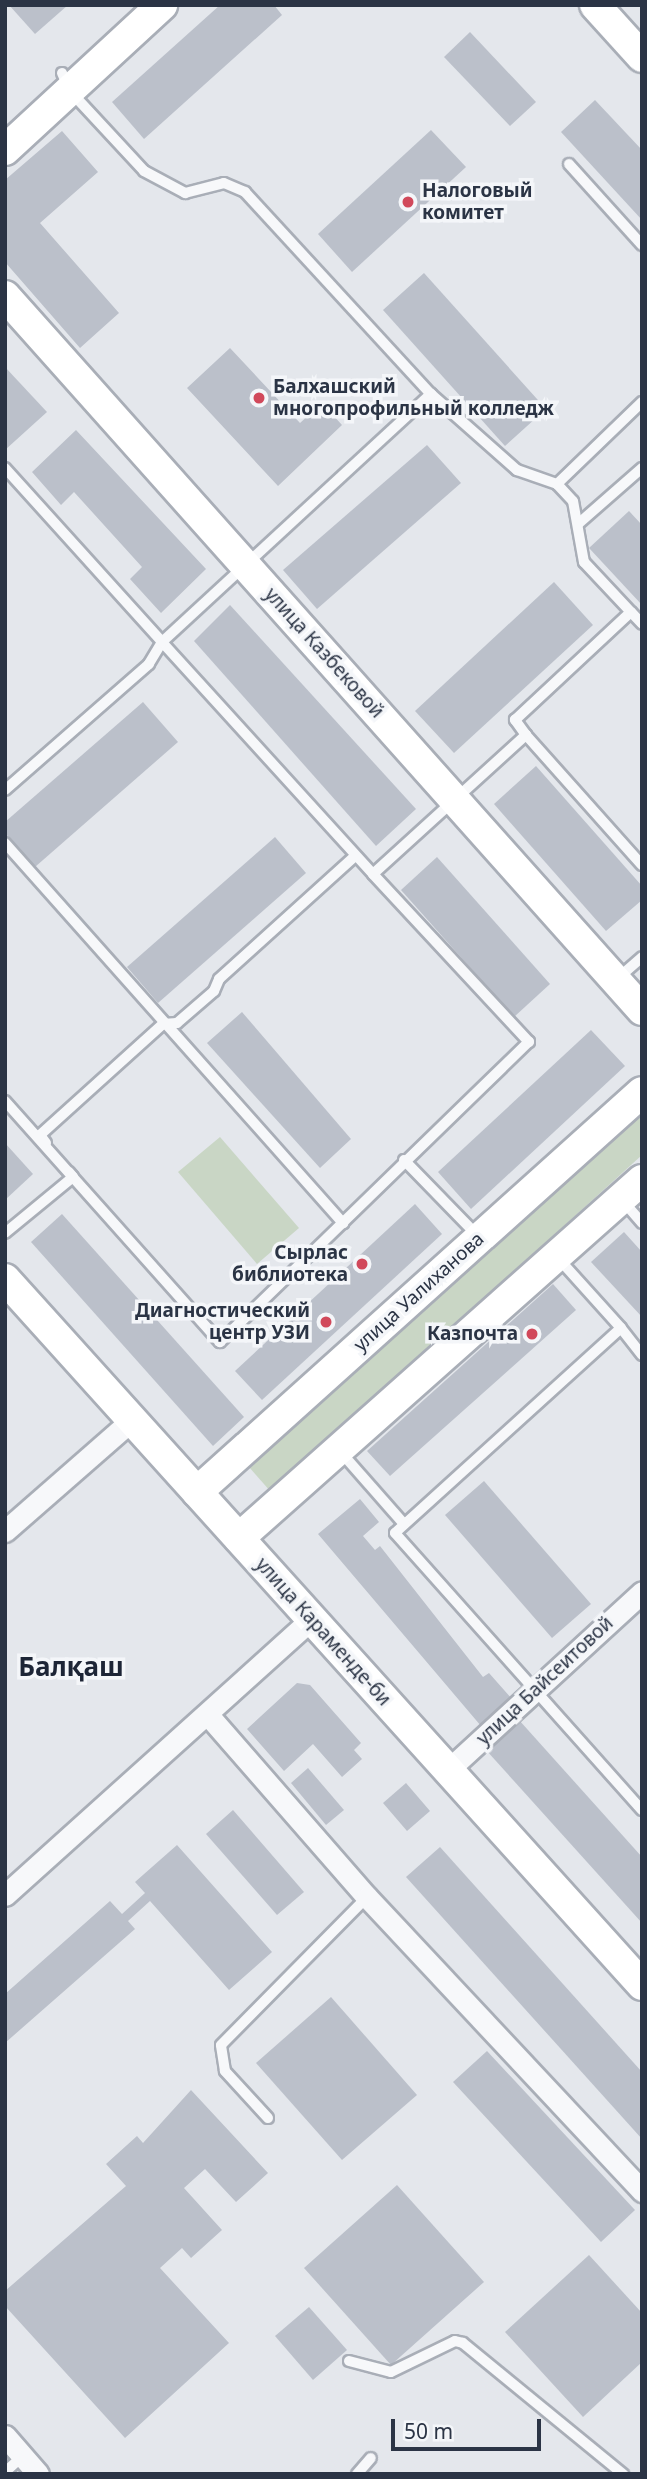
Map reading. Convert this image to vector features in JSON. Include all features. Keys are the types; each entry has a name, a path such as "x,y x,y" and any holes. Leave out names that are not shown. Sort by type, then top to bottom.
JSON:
{"street":[{"path":"5,150 137,5"},
{"path":"5,125 66,82 162,5"},
{"path":"594,5 642,57"},
{"name":"улица Казбековой","path":"5,296 642,1010"},
{"name":"улица Уалиханова","path":"197,1492 642,1092"},
{"path":"239,1538 338,1448 558,1258 631,1189"},
{"name":"улица Караменде-би","path":"5,1279 642,1985"},
{"path":"5,1531 132,1420"},
{"name":"улица Байсеитовой","path":"448,1770 642,1592"},
{"path":"5,1895 312,1619"},
{"path":"208,1714 367,1897 642,2191"},
{"path":"5,2436 38,2474"}],"lane":[{"path":"66,82 145,171 185,193 224,183 245,192 431,394 517,470 557,484 573,501 584,562 642,624"},
{"path":"569,164 642,245"},
{"path":"5,790 149,664 162,642 431,394"},
{"path":"557,484 642,402"},
{"path":"578,524 642,468"},
{"path":"5,1101 220,1342 404,1160 529,1042 355,856 7,472"},
{"path":"631,612 514,720 642,865"},
{"path":"373,874 526,735"},
{"path":"5,843 163,1024 343,1223"},
{"path":"73,1177 40,1135 163,1024 177,1023 214,991 219,979 355,856"},
{"path":"615,981 642,957"},
{"path":"404,1160 480,1238"},
{"path":"5,1233 73,1177"},
{"path":"631,1189 642,1223"},
{"path":"558,1258 642,1355"},
{"path":"621,1328 395,1533 537,1688 642,1810"},
{"path":"338,1448 404,1524"},
{"path":"268,2118 225,2071 221,2045 367,1897"},
{"path":"349,2361 391,2372 456,2341 463,2343 622,2474"},
{"path":"5,2472 23,2456"},
{"path":"357,2474 371,2458"}],"green space":[{"path":"642,1109 642,1155 271,1492 249,1467"},
{"path":"220,1137 299,1228 257,1264 178,1172"}],"building":[{"path":"9,5 68,5 35,34"},
{"path":"220,5 274,5 282,15 144,139 112,102"},
{"path":"470,32 536,102 510,126 444,57"},
{"path":"595,100 642,150 642,220 561,132"},
{"path":"431,130 466,167 352,272 318,234"},
{"path":"62,131 98,172 40,223 119,313 80,348 5,262 5,180"},
{"path":"424,273 546,409 505,446 383,310"},
{"path":"230,348 300,423 322,403 342,425 278,486 187,388"},
{"path":"5,367 47,412 5,450"},
{"path":"76,430 206,569 161,613 130,579 142,567 74,492 61,505 32,472"},
{"path":"427,445 461,483 317,609 283,570"},
{"path":"629,511 642,525 642,605 589,548"},
{"path":"554,582 593,625 454,753 415,711"},
{"path":"230,605 416,809 376,846 194,641"},
{"path":"143,702 178,742 35,867 5,833 5,822"},
{"path":"536,766 642,886 642,900 606,931 494,804"},
{"path":"275,837 306,873 158,1003 127,967"},
{"path":"437,857 550,984 514,1017 401,890"},
{"path":"242,1012 351,1139 320,1168 207,1043"},
{"path":"591,1030 625,1066 471,1209 438,1172"},
{"path":"5,1143 33,1174 5,1200"},
{"path":"415,1204 442,1234 262,1400 235,1371"},
{"path":"62,1214 244,1417 213,1446 31,1242"},
{"path":"624,1232 642,1252 642,1317 591,1262"},
{"path":"553,1284 576,1310 390,1476 367,1451"},
{"path":"484,1481 591,1604 552,1638 445,1515"},
{"path":"360,1499 379,1522 363,1536 375,1550 380,1546 483,1677 489,1673 512,1699 481,1726 318,1534"},
{"path":"297,1683 310,1685 361,1743 354,1750 362,1759 342,1777 313,1744 284,1771 247,1729"},
{"path":"519,1720 642,1857 642,1923 486,1750"},
{"path":"308,1768 344,1810 326,1825 291,1783"},
{"path":"406,1783 430,1811 407,1831 383,1803"},
{"path":"233,1810 304,1892 277,1915 206,1834"},
{"path":"177,1845 272,1952 229,1990 150,1901 128,1921 135,1929 5,2043 5,1994 110,1901 122,1914 145,1893 135,1882"},
{"path":"440,1847 642,2072 642,2139 406,1877"},
{"path":"331,1997 417,2095 342,2160 256,2063"},
{"path":"487,2051 635,2210 601,2242 453,2082"},
{"path":"191,2090 268,2173 236,2202 205,2169 184,2188 222,2230 191,2258 182,2248 160,2268 229,2343 125,2438 5,2306 5,2291 126,2186 106,2164 137,2136 143,2143"},
{"path":"397,2185 484,2282 391,2365 304,2268"},
{"path":"589,2255 642,2313 642,2362 583,2417 505,2332"},
{"path":"309,2307 347,2350 313,2380 275,2336"}],"place":[{"name":"Налоговый комитет","path":"408,202"},
{"name":"Балхашский многопрофильный колледж","path":"259,398"},
{"name":"Сырлас библиотека","path":"362,1264"},
{"name":"Диагностический центр УЗИ","path":"326,1322"},
{"name":"Казпочта","path":"532,1334"}],"district":[{"name":"Балқаш","path":"71,1667"}]}
